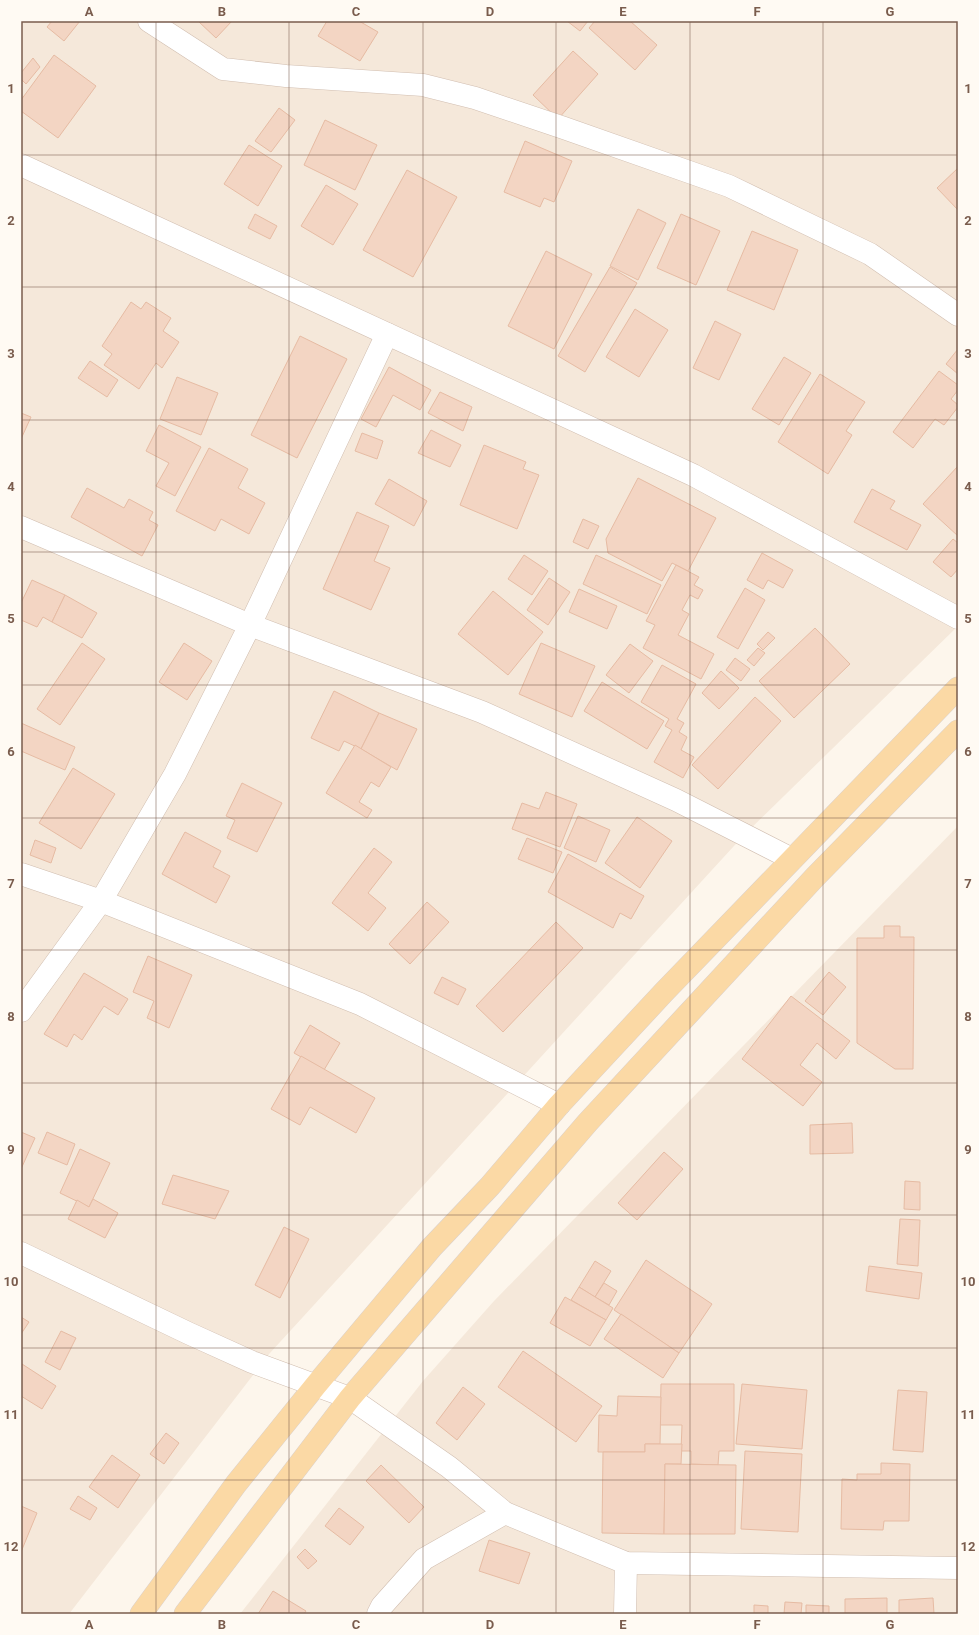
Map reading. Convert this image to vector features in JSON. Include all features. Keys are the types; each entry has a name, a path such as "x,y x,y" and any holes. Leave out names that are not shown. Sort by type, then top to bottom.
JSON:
{"main road":[{"path":"141,1614 236,1484 316,1385 432,1247 490,1186 559,1105 664,992 958,688"},
{"path":"185,1614 350,1398 588,1122 815,877 958,731"}],"street":[{"path":"149,21 223,69 286,76 423,84 475,98 730,186 870,254 958,315"},
{"path":"21,165 693,475 958,618"},
{"path":"21,1011 101,901 175,774 250,625 387,334"},
{"path":"21,527 250,625 482,712 676,800 792,858"},
{"path":"21,874 101,901 360,1004 559,1105"},
{"path":"21,1253 252,1362 350,1398 449,1467 505,1513 626,1563 958,1568"},
{"path":"378,1614 382,1606 424,1559 505,1513"},
{"path":"625,1614 626,1563"}],"shaded area":[{"path":"21,21 958,21 958,626 744,835 270,1353 69,1614 21,1614"},
{"path":"958,826 958,1614 240,1614 423,1381 494,1301"}],"building":[{"path":"52,21 80,21 64,41 47,27"},
{"path":"198,21 232,21 216,38"},
{"path":"327,21 359,21 378,32 360,61 318,36"},
{"path":"567,21 588,21 580,31"},
{"path":"595,21 630,21 657,45 635,70 589,28"},
{"path":"573,51 598,74 558,119 533,95"},
{"path":"54,55 96,86 58,138 21,111 21,100"},
{"path":"33,58 40,67 26,84 21,79 21,73"},
{"path":"279,108 295,120 271,152 255,141"},
{"path":"325,120 377,145 355,190 304,165"},
{"path":"525,141 572,161 554,202 544,198 540,207 504,192"},
{"path":"249,145 282,166 258,206 224,184"},
{"path":"958,168 958,210 937,188"},
{"path":"407,170 457,197 413,277 363,250"},
{"path":"326,185 358,204 333,245 301,226"},
{"path":"638,209 666,223 638,280 610,266"},
{"path":"255,214 277,226 270,239 248,228"},
{"path":"681,214 720,231 696,285 657,268"},
{"path":"752,231 798,250 774,310 727,290"},
{"path":"546,251 592,274 554,349 508,326"},
{"path":"610,267 637,283 585,372 558,356"},
{"path":"131,302 141,309 146,302 171,318 163,331 179,342 162,368 156,363 139,389 104,365 112,354 102,346"},
{"path":"635,309 668,330 639,377 606,357"},
{"path":"715,321 741,334 719,380 693,368"},
{"path":"300,336 347,359 297,458 251,435"},
{"path":"958,349 958,374 946,364"},
{"path":"784,357 811,373 779,425 752,409"},
{"path":"90,361 118,380 107,397 78,378"},
{"path":"389,367 431,390 420,410 393,395 376,427 361,419"},
{"path":"939,371 958,385 958,390 951,399 958,405 958,407 944,425 935,419 913,448 893,432"},
{"path":"820,374 865,402 846,431 852,435 828,474 778,442"},
{"path":"177,377 218,393 201,435 160,419"},
{"path":"440,392 472,407 463,431 428,413"},
{"path":"21,413 31,417 21,439"},
{"path":"159,425 201,447 175,496 156,486 169,463 146,451"},
{"path":"431,430 461,445 450,467 418,453"},
{"path":"362,433 383,441 377,459 355,451"},
{"path":"484,445 526,462 523,469 539,475 517,529 460,505"},
{"path":"209,448 248,469 238,488 265,503 249,534 221,519 215,531 176,511"},
{"path":"958,466 958,536 923,504"},
{"path":"638,478 716,518 688,571 672,563 662,581 608,553 606,539"},
{"path":"389,479 427,501 414,526 375,504"},
{"path":"87,488 124,508 129,499 153,512 149,520 158,525 142,556 71,517"},
{"path":"872,489 895,501 890,509 921,525 907,550 854,522"},
{"path":"357,512 389,526 374,561 390,568 371,610 323,589"},
{"path":"583,519 599,526 588,549 573,542"},
{"path":"953,539 958,543 958,569 951,577 933,562"},
{"path":"762,553 793,570 783,588 768,580 763,589 747,580"},
{"path":"524,555 548,571 532,595 508,579"},
{"path":"596,555 661,585 647,614 583,584"},
{"path":"676,565 699,577 694,585 703,590 698,599 690,595 682,610 689,614 678,635 714,654 701,679 643,648 655,625 646,621"},
{"path":"549,578 570,592 548,625 527,610"},
{"path":"32,580 65,595 52,622 43,617 37,627 21,620 21,603"},
{"path":"745,588 765,600 738,649 717,637"},
{"path":"579,589 617,606 607,629 569,612"},
{"path":"493,591 543,632 508,675 458,634"},
{"path":"65,595 97,613 82,638 52,622"},
{"path":"815,628 850,664 794,718 759,681"},
{"path":"768,632 775,638 763,650 757,644"},
{"path":"82,643 105,659 60,725 37,709"},
{"path":"184,643 212,661 187,700 159,682"},
{"path":"541,643 595,666 572,717 519,694"},
{"path":"630,644 653,661 629,693 606,675"},
{"path":"758,648 765,653 754,666 747,660"},
{"path":"735,658 750,669 741,681 726,670"},
{"path":"662,665 696,684 677,719 684,723 679,732 687,737 681,750 694,757 683,778 654,762 672,730 665,726 669,719 641,702"},
{"path":"721,671 739,688 719,709 702,693"},
{"path":"602,682 664,721 647,749 584,711"},
{"path":"334,691 379,713 361,749 344,741 339,751 311,738"},
{"path":"755,697 781,721 718,789 692,765"},
{"path":"379,713 417,729 397,770 361,749"},
{"path":"21,723 75,747 65,770 21,751"},
{"path":"355,745 391,767 379,787 371,782 359,802 372,810 367,818 326,793"},
{"path":"73,768 115,794 81,849 39,823"},
{"path":"242,783 282,803 257,852 227,838 235,820 226,816"},
{"path":"546,792 577,804 560,847 512,829 522,803 539,809"},
{"path":"578,816 610,830 596,862 564,848"},
{"path":"637,817 672,841 640,888 605,863"},
{"path":"185,832 221,851 213,867 230,876 216,903 162,874"},
{"path":"527,838 562,852 553,873 518,859"},
{"path":"35,840 56,848 51,863 30,855"},
{"path":"374,848 392,862 368,893 386,908 368,931 332,903"},
{"path":"568,854 644,896 631,919 620,913 613,928 548,892"},
{"path":"427,902 449,922 410,964 389,944"},
{"path":"556,922 583,948 503,1032 476,1006"},
{"path":"884,926 900,926 900,937 914,937 913,1069 895,1069 857,1043 857,938 884,938"},
{"path":"148,956 192,975 169,1028 147,1018 154,1001 133,992"},
{"path":"829,972 846,987 823,1015 805,1001"},
{"path":"84,973 128,999 118,1015 104,1006 82,1040 74,1034 67,1047 44,1034"},
{"path":"442,977 466,989 458,1005 434,993"},
{"path":"791,996 850,1041 836,1059 817,1043 800,1065 822,1082 803,1106 742,1059"},
{"path":"310,1025 340,1043 324,1070 294,1053"},
{"path":"301,1056 375,1098 356,1133 310,1107 300,1125 271,1109"},
{"path":"852,1123 853,1153 810,1154 810,1125"},
{"path":"21,1132 35,1138 21,1169"},
{"path":"47,1132 75,1144 67,1165 38,1153"},
{"path":"80,1149 110,1163 89,1207 60,1193"},
{"path":"664,1152 683,1169 637,1220 618,1203"},
{"path":"173,1175 229,1191 215,1219 162,1204"},
{"path":"905,1181 920,1182 920,1210 904,1209"},
{"path":"93,1199 118,1213 105,1238 68,1219 77,1200 89,1207"},
{"path":"900,1219 920,1220 918,1266 897,1264"},
{"path":"284,1227 309,1239 280,1298 255,1285"},
{"path":"646,1260 712,1304 679,1353 614,1310"},
{"path":"595,1261 611,1271 595,1297 579,1287"},
{"path":"869,1266 922,1273 919,1299 866,1291"},
{"path":"604,1283 617,1291 609,1305 595,1297"},
{"path":"579,1287 613,1308 606,1320 571,1300"},
{"path":"565,1297 606,1320 590,1346 550,1323"},
{"path":"621,1314 679,1353 663,1378 604,1339"},
{"path":"21,1317 29,1322 21,1334"},
{"path":"61,1331 76,1338 60,1370 45,1362"},
{"path":"523,1351 602,1406 576,1442 498,1387"},
{"path":"22,1364 56,1386 42,1409 21,1396"},
{"path":"661,1384 734,1384 734,1451 719,1451 718,1465 691,1464 691,1451 681,1451 682,1425 660,1425"},
{"path":"742,1384 807,1390 802,1449 736,1444"},
{"path":"463,1387 485,1404 457,1440 436,1423"},
{"path":"898,1390 927,1392 923,1452 893,1450"},
{"path":"618,1396 661,1397 660,1444 645,1444 645,1452 598,1452 599,1415 617,1416"},
{"path":"166,1433 179,1443 164,1464 150,1454"},
{"path":"645,1444 682,1444 681,1464 665,1464 664,1534 602,1533 603,1452 645,1452"},
{"path":"745,1451 802,1454 798,1532 741,1529"},
{"path":"112,1455 140,1475 118,1508 89,1487"},
{"path":"881,1463 910,1464 909,1521 884,1521 883,1530 841,1529 842,1479 857,1480 857,1474 881,1474"},
{"path":"665,1464 736,1465 735,1534 664,1534"},
{"path":"381,1465 424,1507 409,1523 366,1481"},
{"path":"78,1496 97,1508 90,1520 70,1509"},
{"path":"21,1506 37,1513 21,1552"},
{"path":"339,1508 364,1527 350,1545 325,1526"},
{"path":"489,1540 530,1553 519,1584 479,1571"},
{"path":"305,1549 317,1561 308,1569 297,1557"},
{"path":"273,1591 306,1611 304,1614 258,1614"},
{"path":"887,1598 887,1614 845,1614 845,1599"},
{"path":"933,1598 934,1614 899,1614 899,1600"},
{"path":"785,1602 802,1603 801,1614 784,1614"},
{"path":"754,1605 768,1606 768,1614 754,1614"},
{"path":"806,1605 829,1606 829,1614 806,1614"}]}
